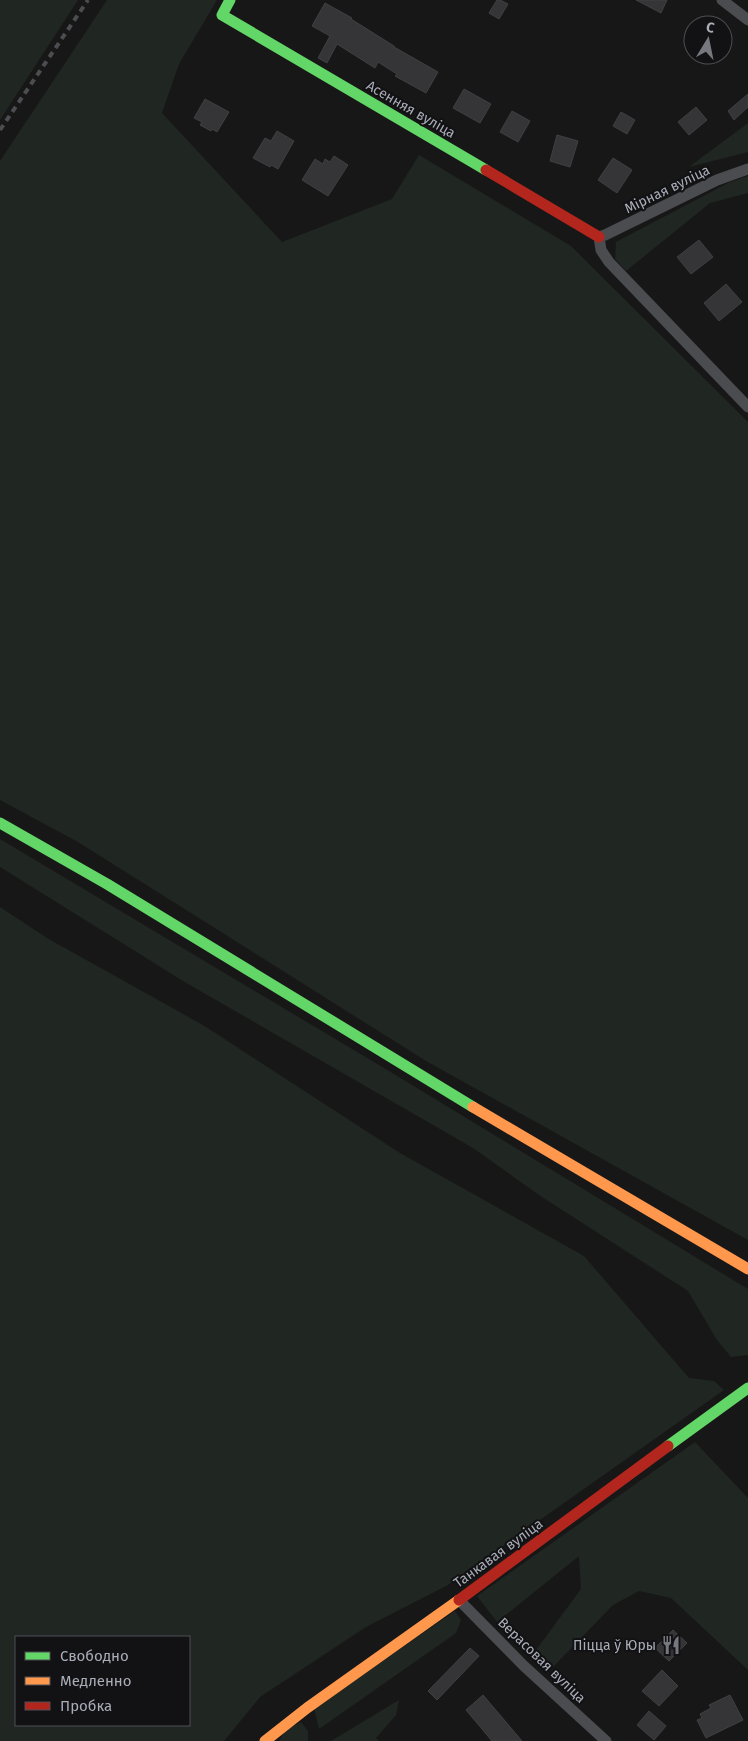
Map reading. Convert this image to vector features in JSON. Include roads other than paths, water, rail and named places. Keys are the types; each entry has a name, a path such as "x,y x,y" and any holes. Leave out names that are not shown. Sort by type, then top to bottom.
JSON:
{"street":[{"name":"Асенняя вуліца","path":"230,0 222,15 599,237"},
{"path":"722,0 748,20"},
{"name":"Мірная вуліца","path":"599,237 605,236 718,180 748,169"},
{"path":"599,237 601,250 609,262 748,407"},
{"path":"0,823 107,884 452,1094 748,1270"},
{"name":"Танкавая вуліца","path":"265,1741 307,1708 459,1600 748,1388"},
{"name":"Верасовая вуліца","path":"459,1600 524,1666 606,1741"}],"railway":[{"path":"0,130 88,0"}],"place":[{"name":"Піцца ў Юры","path":"671,1645"}]}
